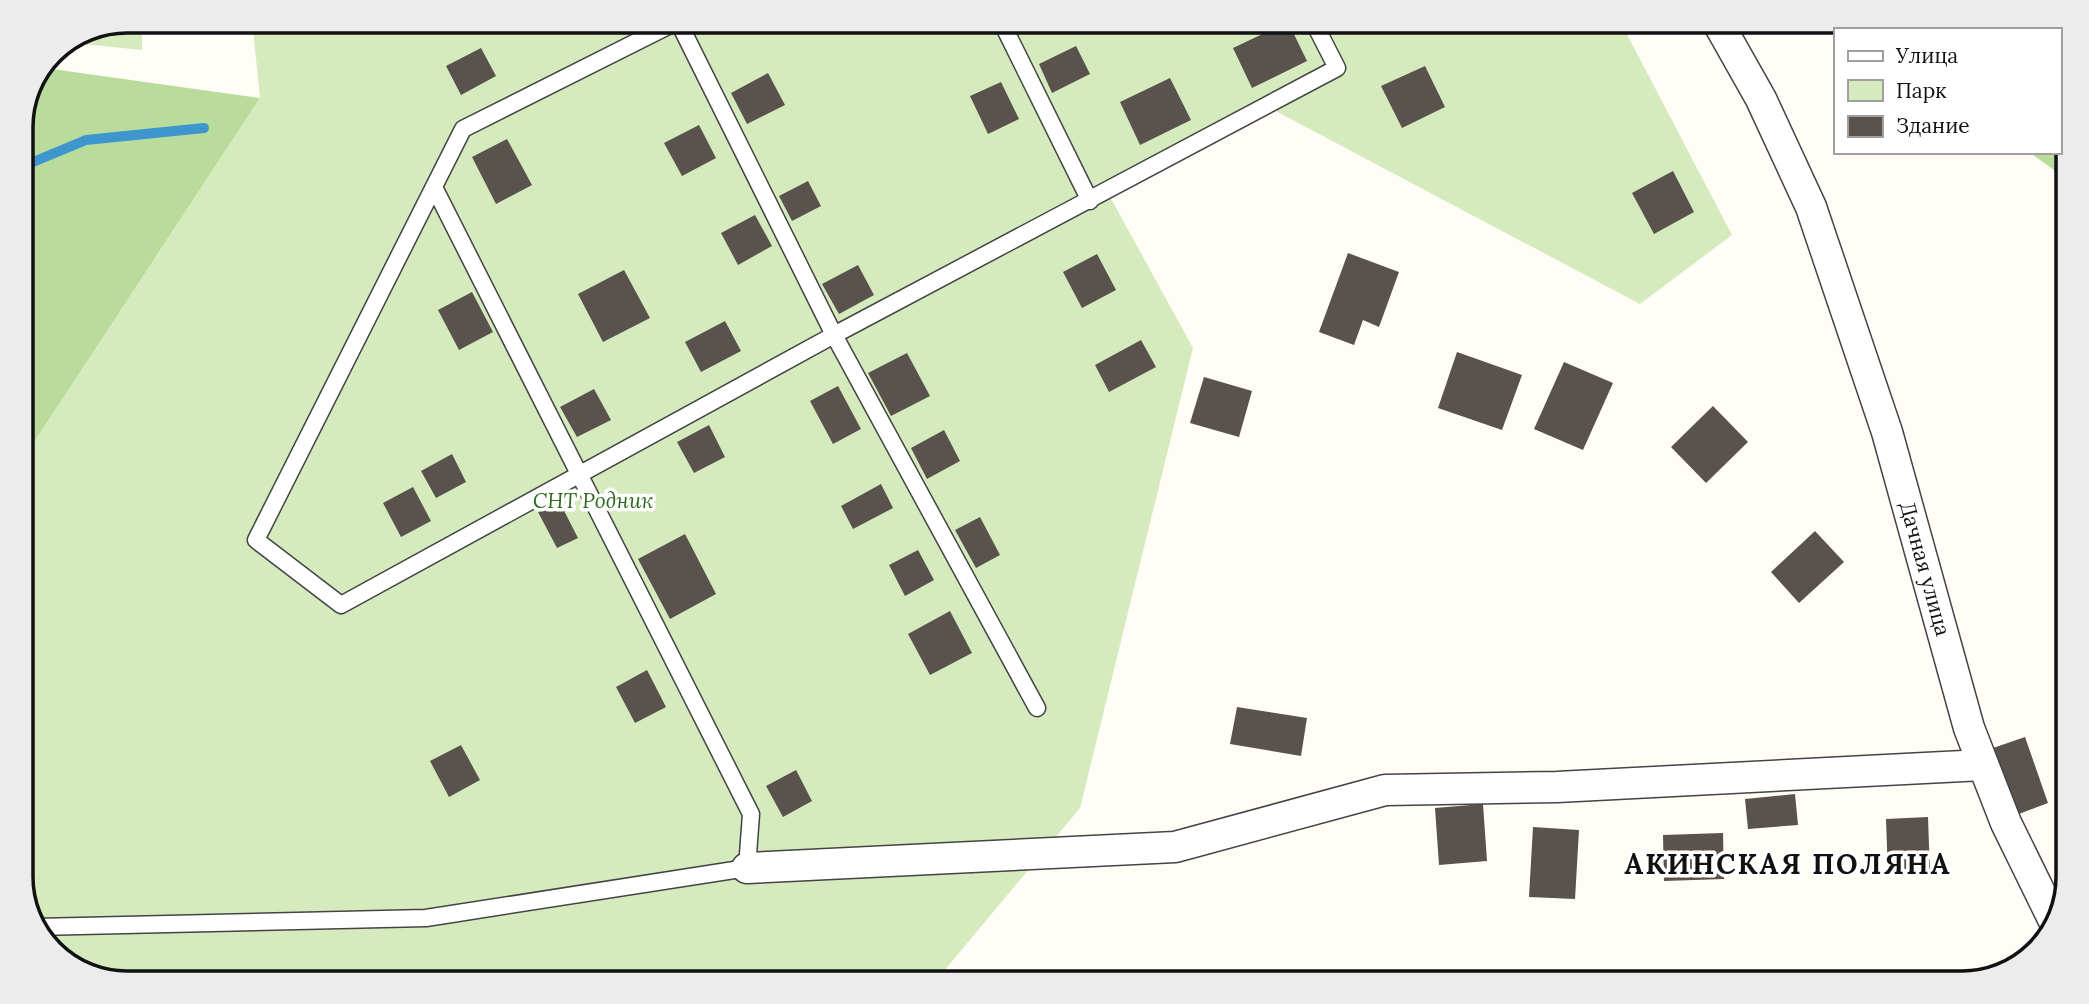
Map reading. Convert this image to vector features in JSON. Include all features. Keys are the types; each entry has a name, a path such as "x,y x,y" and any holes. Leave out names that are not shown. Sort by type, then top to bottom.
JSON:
{"street":[{"name":"Дачная улица","path":"1724,33 1761,99 1811,207 1887,432 1969,728 2006,823 2049,911"},
{"path":"747,868 1175,847 1385,790 1571,786 1983,765"}],"lane":[{"path":"654,33 463,129 257,540 341,605 834,335 1337,68 1319,33"},
{"path":"684,33 834,335 1037,708"},
{"path":"1007,33 1090,201"},
{"path":"48,927 426,918 747,868 751,814 434,187"}],"green space":[{"path":"142,33 142,50 84,44 109,35"},
{"name":"СНТ Родник","path":"253,33 1626,33 1732,235 1640,304 1268,107 1109,195 1193,348 1080,808 944,971 109,969 75,955 57,939 38,907 33,883 33,444 260,98"},
{"path":"53,70 260,98 33,444 33,121 36,103"},
{"path":"2032,154 2056,154 2056,171"}],"building":[{"path":"1265,33 1293,33 1307,61 1252,88 1233,48"},
{"path":"1076,46 1090,74 1052,93 1039,64"},
{"path":"481,48 496,76 461,95 446,66"},
{"path":"1425,66 1445,107 1402,128 1381,86"},
{"path":"768,73 785,105 747,124 731,93"},
{"path":"1170,78 1191,120 1140,145 1120,102"},
{"path":"1001,82 1019,119 988,134 970,96"},
{"path":"699,125 716,158 682,176 664,143"},
{"path":"507,139 532,185 496,204 472,157"},
{"path":"1673,171 1694,212 1654,234 1632,193"},
{"path":"808,181 821,206 792,221 779,196"},
{"path":"755,215 772,246 738,265 721,233"},
{"path":"1348,253 1399,272 1379,327 1363,320 1354,345 1319,332"},
{"path":"1097,254 1116,290 1082,308 1063,272"},
{"path":"858,265 874,295 839,314 822,284"},
{"path":"624,270 650,318 603,342 578,294"},
{"path":"472,292 493,332 459,350 438,310"},
{"path":"725,321 741,351 701,372 685,342"},
{"path":"1141,340 1156,367 1109,392 1095,365"},
{"path":"1457,352 1522,375 1502,430 1438,408"},
{"path":"907,353 930,396 891,416 868,373"},
{"path":"1564,362 1613,383 1583,450 1534,429"},
{"path":"1204,377 1252,391 1239,437 1190,423"},
{"path":"838,386 861,429 833,444 810,401"},
{"path":"594,389 611,420 577,437 560,407"},
{"path":"1713,406 1748,442 1706,483 1671,447"},
{"path":"709,425 725,457 694,473 677,442"},
{"path":"944,430 960,461 927,479 911,448"},
{"path":"452,454 466,482 436,498 421,471"},
{"path":"881,484 893,508 853,529 841,506"},
{"path":"413,487 431,521 401,537 383,503"},
{"path":"559,501 578,538 557,548 538,512"},
{"path":"980,517 1000,555 976,568 955,530"},
{"path":"1815,531 1844,562 1799,603 1771,572"},
{"path":"685,534 716,594 670,619 638,559"},
{"path":"918,550 934,580 905,596 889,565"},
{"path":"950,611 972,653 930,675 908,634"},
{"path":"647,670 666,707 635,723 616,687"},
{"path":"1237,707 1307,718 1301,756 1230,744"},
{"path":"2025,737 2048,803 2016,815 1993,748"},
{"path":"461,745 480,780 449,797 430,761"},
{"path":"796,770 812,801 783,817 766,786"},
{"path":"1795,794 1798,825 1748,829 1745,799"},
{"path":"1483,804 1487,861 1439,865 1435,808"},
{"path":"1928,817 1930,874 1888,876 1886,819"},
{"path":"1533,827 1579,830 1575,899 1529,897"},
{"path":"1723,833 1724,879 1664,881 1663,835"}],"waterway":[{"path":"33,162 86,140 204,128"}],"district":[{"name":"АКИНСКАЯ ПОЛЯНА","path":"1788,864"}]}
